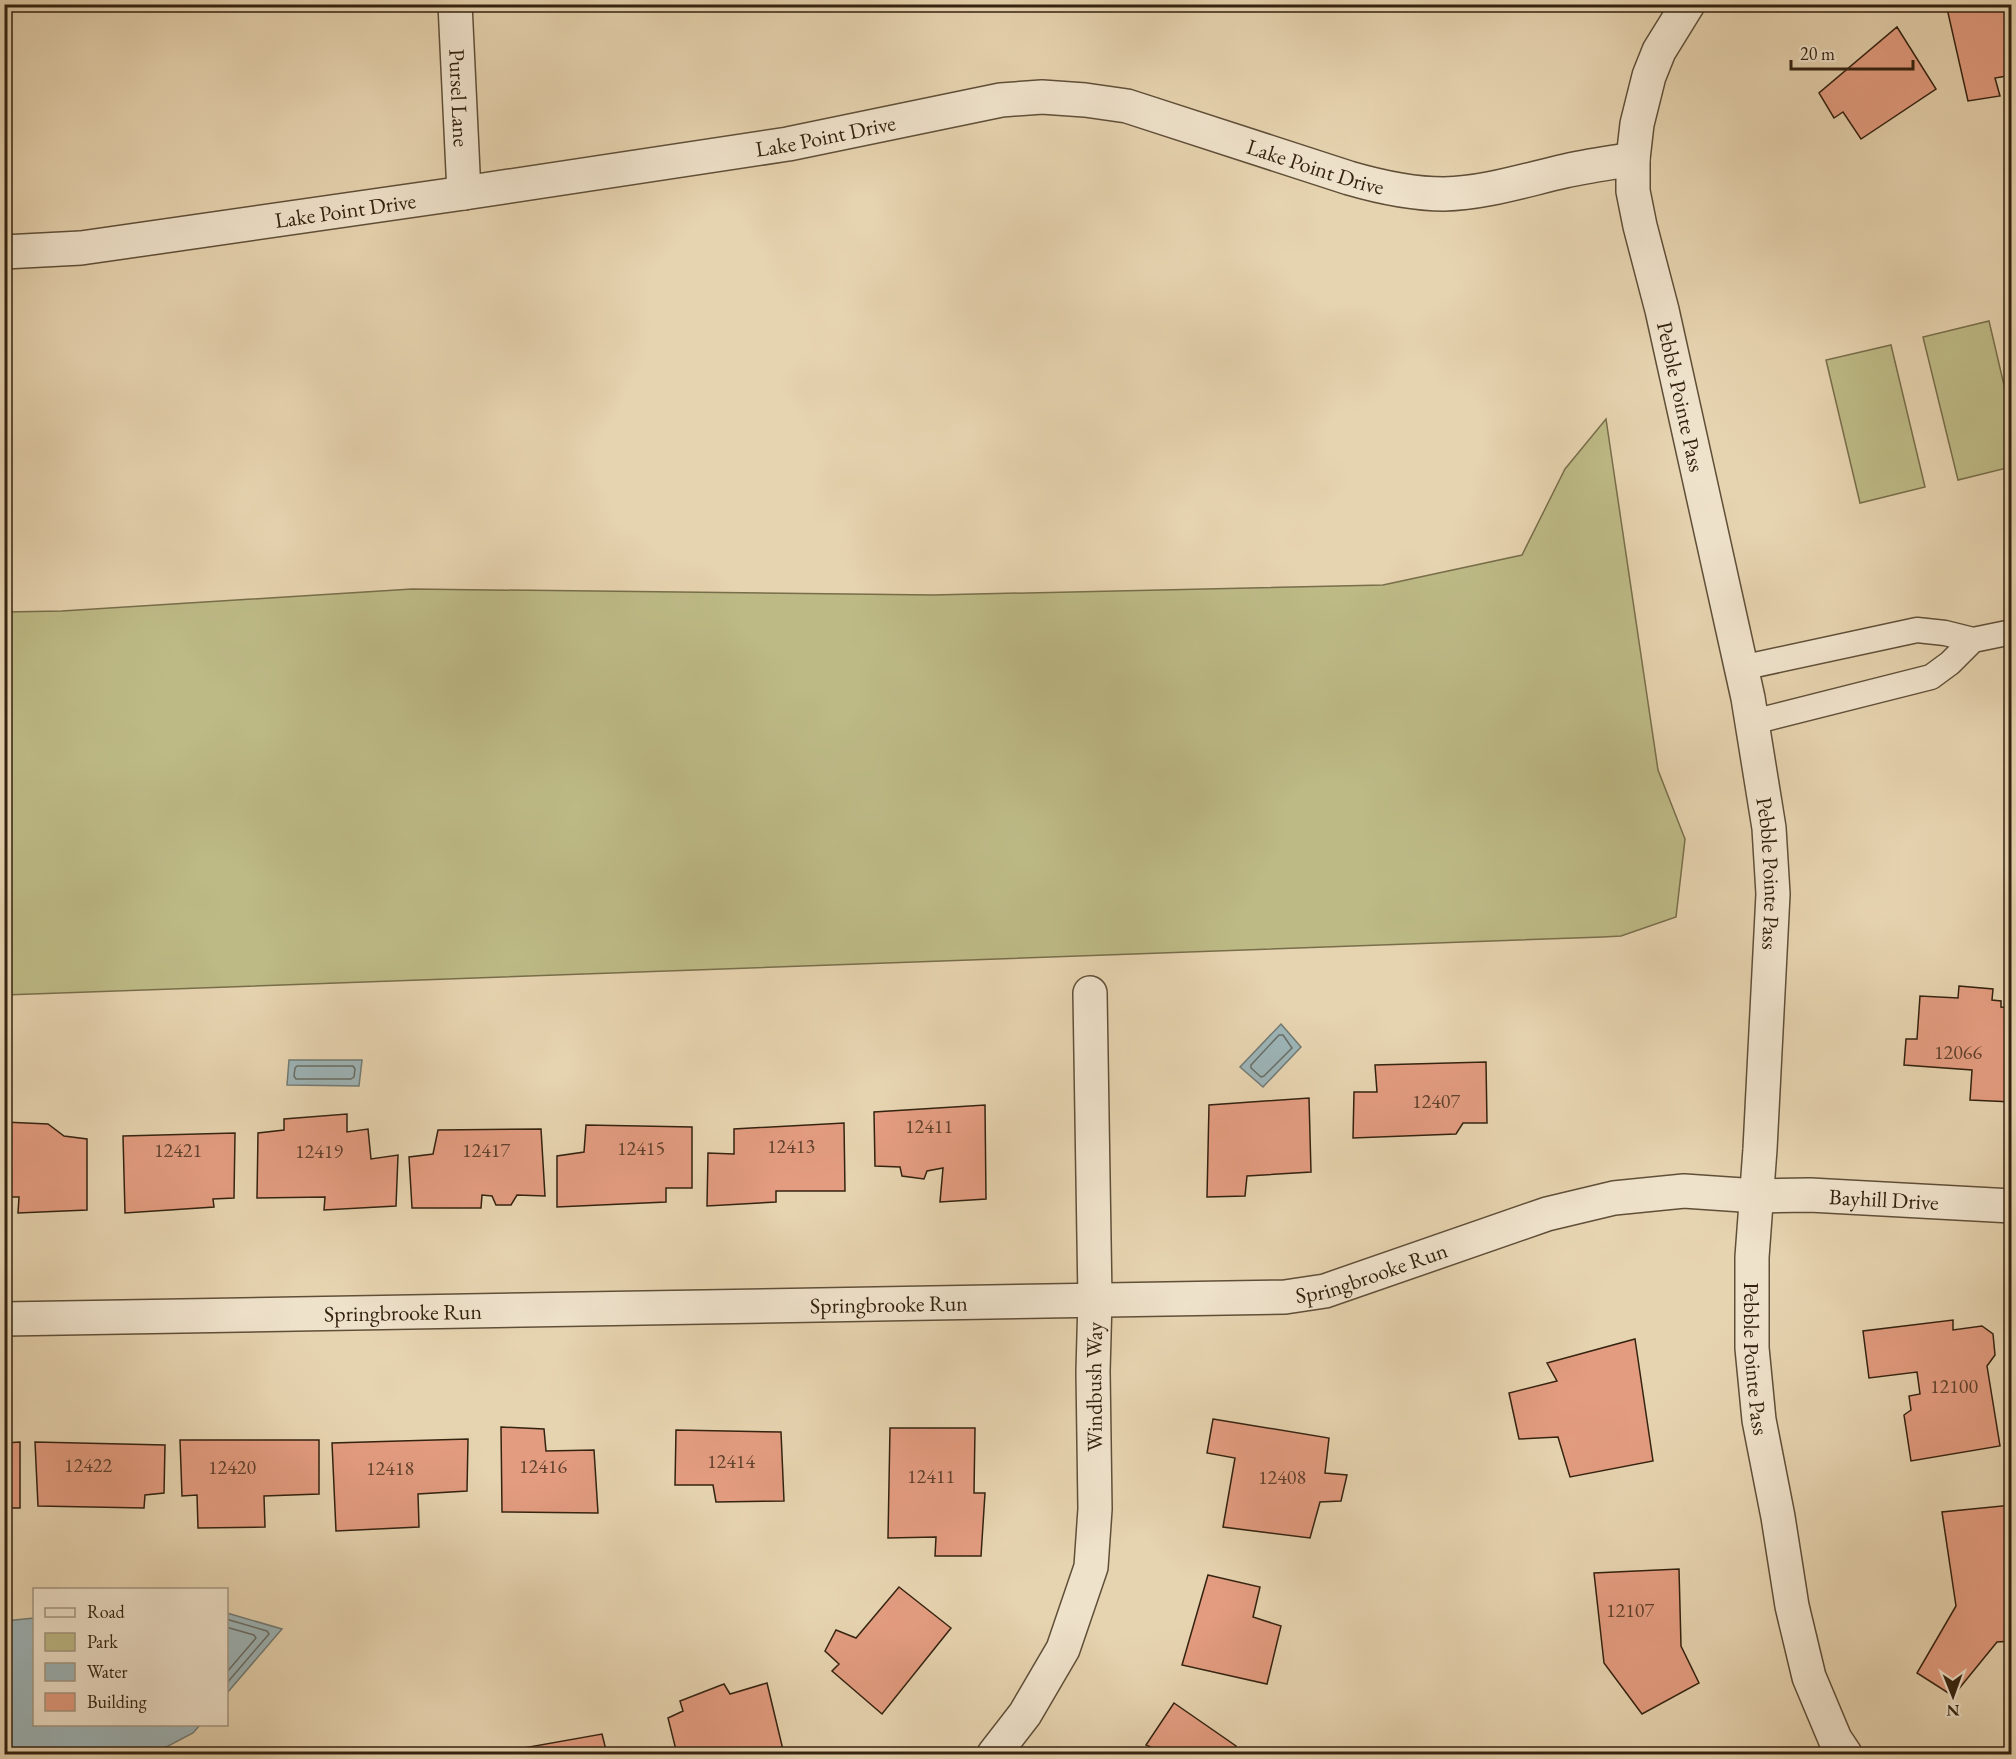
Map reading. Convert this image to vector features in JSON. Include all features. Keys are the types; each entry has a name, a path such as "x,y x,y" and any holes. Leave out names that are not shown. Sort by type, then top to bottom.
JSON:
{"street":[{"name":"Pursel Lane","path":"455,4 464,193"},
{"name":"Pebble Pointe Pass","path":"1688,4 1659,51 1649,76 1637,124 1633,159 1633,191 1662,310 1753,722 1769,828 1773,894 1752,1257 1752,1348 1759,1420 1792,1606 1809,1677 1835,1739 1845,1755"},
{"name":"Lake Point Drive","path":"4,252 81,248 464,193 788,144 1001,100 1042,97 1127,106 1378,187 1412,192 1444,194 1477,191 1633,159"},
{"name":"Windbush Way","path":"994,1755 1025,1714 1063,1649 1091,1567 1095,1509 1093,1371 1095,1300 1090,993"},
{"name":"Springbrooke Run","path":"4,1319 1285,1297 1325,1291 1547,1214 1614,1198 1684,1191 1757,1196"},
{"name":"Bayhill Drive","path":"1757,1196 1810,1195 2012,1206"}],"lane":[{"path":"1741,668 1917,630 1945,633 1973,640 2012,632"},
{"path":"1753,722 1931,677 1950,663 1973,640"}],"green space":[{"path":"1989,321 2011,415 2011,467 1958,480 1923,337"},
{"path":"1891,345 1925,487 1860,503 1826,360"},
{"path":"1606,419 1658,770 1685,839 1676,917 1621,936 1603,937 5,995 5,612 62,611 412,589 933,595 1383,585 1522,555 1565,469"}],"water":[{"path":"1281,1024 1301,1047 1263,1087 1240,1067"},
{"path":"289,1060 362,1060 359,1086 287,1085"},
{"path":"228,1614 282,1629 228,1692"},
{"path":"33,1618 33,1726 199,1726 193,1733 153,1754 5,1754 5,1621"}],"building":[{"path":"1946,4 2012,4 2012,75 1995,78 2000,96 1968,101"},
{"path":"1897,27 1936,89 1861,139 1843,112 1834,118 1819,93"},
{"path":"1959,986 1993,989 1992,1000 2001,1001 2001,1007 2012,1008 2012,1102 1970,1100 1972,1070 1904,1065 1906,1039 1917,1039 1920,996 1958,998"},
{"path":"1486,1062 1487,1123 1463,1123 1456,1134 1353,1138 1354,1092 1377,1092 1375,1065"},
{"path":"1309,1098 1311,1172 1247,1176 1245,1196 1207,1197 1209,1105"},
{"path":"985,1105 986,1199 940,1202 943,1168 927,1171 924,1179 902,1176 900,1167 875,1166 874,1112"},
{"path":"347,1114 347,1132 368,1129 371,1159 398,1155 396,1206 324,1210 325,1197 257,1198 258,1133 284,1130 284,1119"},
{"path":"4,1122 48,1124 64,1136 87,1139 87,1210 18,1213 19,1197 4,1197"},
{"path":"844,1123 845,1191 776,1191 776,1202 707,1206 708,1153 734,1154 734,1129"},
{"path":"586,1125 692,1127 692,1188 666,1188 666,1202 557,1207 557,1156 584,1152"},
{"path":"541,1129 545,1196 517,1195 511,1205 496,1205 492,1196 482,1195 481,1208 412,1208 409,1157 433,1154 438,1130"},
{"path":"235,1133 234,1198 213,1199 214,1207 125,1213 123,1136"},
{"path":"1953,1320 1953,1330 1982,1326 1993,1334 1995,1355 1987,1366 2000,1446 1911,1461 1904,1415 1911,1410 1909,1396 1920,1394 1917,1372 1869,1378 1863,1331"},
{"path":"1635,1339 1653,1461 1570,1477 1558,1437 1519,1439 1509,1393 1557,1381 1547,1363"},
{"path":"1213,1419 1329,1438 1325,1473 1347,1475 1341,1501 1320,1502 1310,1538 1223,1527 1235,1458 1207,1453"},
{"path":"501,1427 544,1429 546,1451 594,1450 598,1513 502,1512"},
{"path":"890,1428 975,1428 974,1493 985,1493 981,1556 935,1556 936,1537 888,1538"},
{"path":"676,1430 781,1432 784,1501 716,1502 713,1485 675,1485"},
{"path":"468,1439 467,1491 418,1494 419,1527 336,1531 332,1443"},
{"path":"180,1440 319,1440 319,1494 264,1496 265,1527 198,1528 197,1495 182,1496"},
{"path":"20,1442 20,1508 4,1508 4,1443"},
{"path":"35,1442 165,1445 164,1493 145,1495 144,1508 38,1506"},
{"path":"2012,1505 2012,1641 1997,1642 1953,1696 1917,1673 1956,1606 1942,1512"},
{"path":"1679,1569 1681,1646 1699,1683 1642,1714 1604,1663 1594,1573"},
{"path":"1208,1575 1260,1587 1253,1617 1281,1626 1267,1684 1182,1665"},
{"path":"899,1587 951,1628 882,1714 832,1671 839,1664 825,1651 836,1630 856,1638"},
{"path":"767,1683 784,1754 677,1754 668,1718 683,1711 680,1701 724,1684 730,1694"},
{"path":"1174,1703 1236,1746 1232,1754 1154,1754 1157,1750 1146,1745"},
{"path":"602,1734 607,1754 513,1754 512,1750"}]}
